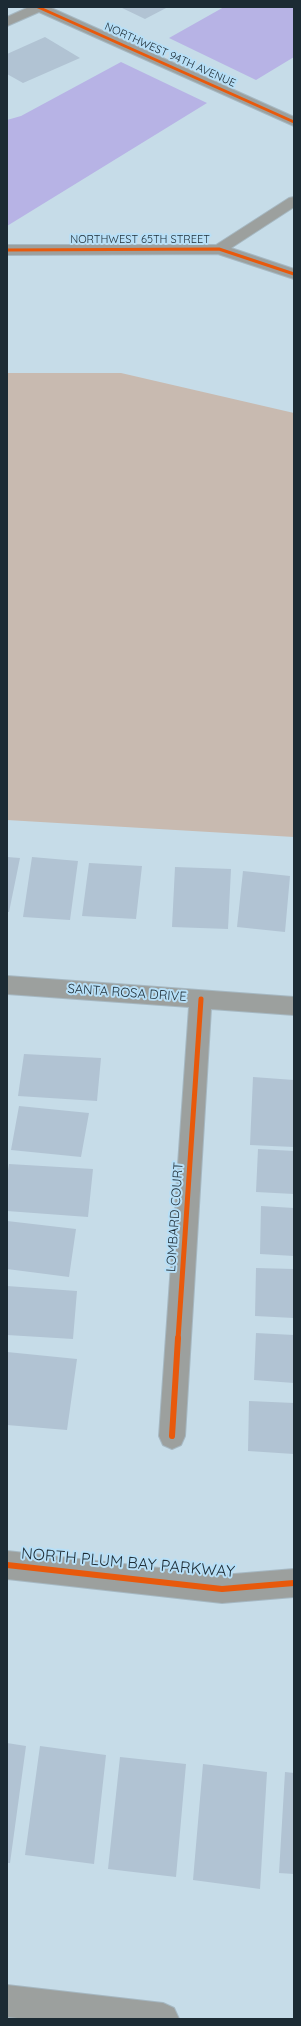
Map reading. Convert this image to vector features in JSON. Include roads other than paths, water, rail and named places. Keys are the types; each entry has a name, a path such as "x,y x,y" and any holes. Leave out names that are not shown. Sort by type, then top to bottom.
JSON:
{"street":[{"path":"7,22 39,7"},
{"name":"NORTHWEST 94TH AVENUE","path":"39,7 294,122"},
{"path":"220,249 294,201"},
{"name":"NORTHWEST 65TH STREET","path":"7,250 220,249 294,274"},
{"name":"SANTA ROSA DRIVE","path":"7,985 294,1006"},
{"name":"LOMBARD COURT","path":"172,1436 201,999"},
{"name":"NORTH PLUM BAY PARKWAY","path":"7,1565 222,1589 294,1583"},
{"path":"7,2001 163,2019"}]}
